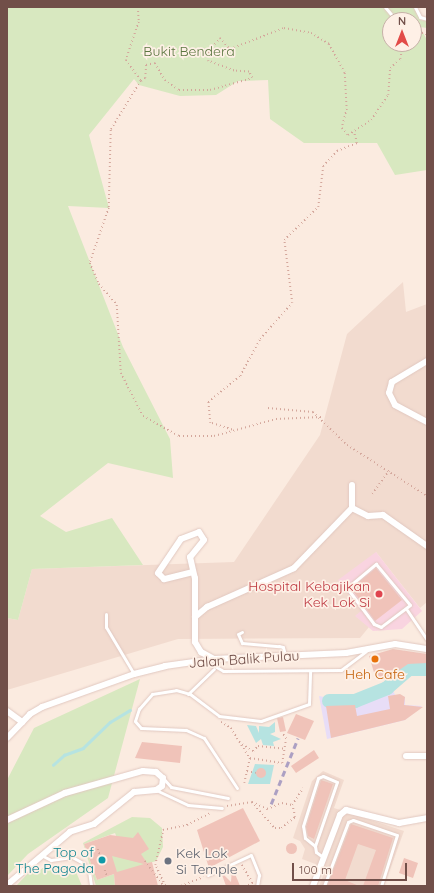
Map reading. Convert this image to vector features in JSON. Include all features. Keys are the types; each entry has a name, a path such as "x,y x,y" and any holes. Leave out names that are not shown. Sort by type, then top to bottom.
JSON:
{"street":[{"path":"427,361 392,382 389,393 395,405 427,422"},
{"path":"195,618 207,607 294,568 352,508 352,485"},
{"path":"352,508 368,516 383,515 427,546"},
{"path":"193,572 164,580 158,573 182,539 199,532 204,540 190,557 193,572 195,642 201,652 214,659"},
{"name":"Jalan Balik Pulau","path":"7,738 22,722 42,707 134,674 214,659 366,651 395,644 427,649"},
{"path":"7,710 22,722"},
{"path":"406,756 427,756"},
{"path":"7,820 65,793 143,771 156,772 163,778 162,786 156,790 134,792 103,818 70,832 39,854 7,885"},
{"path":"313,886 323,858 346,810 399,822 427,818"}],"lane":[{"path":"415,7 420,17 427,18"},
{"path":"378,564 410,603 407,610 387,625 378,626 347,588 378,564"},
{"path":"407,610 427,640"},
{"path":"106,614 106,627 134,674"},
{"path":"242,632 238,634 242,643 279,646 283,648 285,655"},
{"path":"205,660 214,669 310,671 340,670 366,651"},
{"path":"188,694 214,669"},
{"path":"237,788 204,738 186,730 142,728 136,721 139,709 152,694 162,690 188,694 219,716 241,721 261,722 309,704 310,671"},
{"path":"316,846 305,838 303,826 318,778 323,776 337,784 316,846 316,852 323,858"},
{"path":"163,778 171,787 228,798"},
{"path":"156,790 188,804 222,808"},
{"path":"374,827 378,817"},
{"path":"324,886 348,822 353,820 374,827 398,838 381,886"},
{"path":"39,854 48,859 72,858 83,863 89,871 91,886"},
{"path":"208,875 251,855 259,875 257,886"}],"path":[{"path":"138,7 138,22 126,60 141,80"},
{"path":"321,417 276,419 214,436 179,436 143,416 121,373 117,305 99,284 90,263 109,208 111,130 141,80 145,78 146,65 151,62 179,90 210,90 241,82 253,74 211,66 208,61 209,50 217,40 220,38 230,49 237,48 284,28 305,30 329,44 343,68 348,96 342,128 343,134 354,133 371,120 388,95 390,68 400,59 401,52"},
{"path":"232,430 210,423 208,402 240,376 260,339 292,303 284,240 318,208 323,166 338,152 357,143 354,133"},
{"path":"268,408 313,412 321,417 347,445 427,496"},
{"path":"372,494 389,471"},
{"path":"218,720 231,728 250,758 282,763 285,749 282,733"},
{"path":"239,742 254,751 258,746 285,749"},
{"path":"244,783 250,758"},
{"path":"247,771 256,772"},
{"path":"252,802 275,828 281,828 295,817 292,805 303,788"},
{"path":"165,886 155,865 163,830 187,825 222,808 252,802 267,809 282,803 292,805"},
{"path":"98,848 100,855"},
{"path":"145,861 165,886"},
{"path":"105,870 107,876"}],"shaded area":[{"path":"403,282 406,312 427,304 427,602 420,608 376,552 362,611 356,616 369,627 360,638 178,639 7,690 7,618 18,620 32,569 234,562 320,435 347,334"},
{"name":"Hospital Kebajikan Kek Lok Si","path":"376,552 422,611 402,629 373,631 355,616 361,611 338,580"},
{"path":"393,690 395,695 405,697 405,705 422,706 405,720 327,739 319,696 329,698 329,706 355,705"},
{"path":"323,771 344,780 334,808 404,831 384,886 319,886 326,868 302,859 305,849 300,841 293,838 312,781"}],"green space":[{"name":"Bukit Bendera","path":"7,7 414,7 416,12 382,12 382,52 422,52 422,31 427,40 427,170 395,175 377,143 304,143 270,119 268,80 238,81 216,95 180,96 139,85 134,79 89,135 109,208 68,206 123,347 170,439 173,478 108,463 40,516 66,532 112,518 143,565 32,569 18,620 7,618"},
{"path":"422,20 427,21 427,28 422,27"},
{"path":"140,679 108,798 28,854 7,876 7,780 34,728"},
{"path":"132,817 150,818 162,828 163,847 156,861 117,873 108,847 119,843 115,833 84,844 97,880 114,874 115,886 96,886 83,843"},
{"path":"36,865 39,868 74,867 82,886 16,886"}],"water":[{"path":"275,722 275,732 270,734 281,739 273,742 274,746 263,745 261,739 256,743 247,725 256,726 259,733 259,726 269,727"},
{"path":"255,764 274,765 270,784 248,784"}],"building":[{"path":"376,568 402,600 375,621 351,588"},
{"path":"393,649 427,654 427,663 408,664 389,677 376,679 369,656"},
{"path":"400,694 405,697 404,705 423,707 405,720 331,738 326,706 355,705 357,716 390,709 388,696"},
{"path":"296,714 314,721 305,740 287,733"},
{"path":"283,717 286,731 280,732 277,718"},
{"path":"142,742 182,746 180,763 135,758"},
{"path":"314,750 319,758 296,773 291,766"},
{"path":"259,768 263,768 265,769 265,777 259,778 256,775 256,771"},
{"path":"321,780 333,784 314,839 308,836 306,827"},
{"path":"243,808 260,841 209,868 197,830"},
{"path":"351,824 393,838 378,886 363,886 376,850 358,844 345,880 359,886 327,886"},
{"path":"138,832 149,849 141,854 147,863 152,862 158,886 115,886 114,874 97,880 84,844 110,835 133,838","holes":["112,856 144,864 117,872"]},
{"path":"291,842 295,844 297,848 295,852 291,854 287,852 285,848 287,844"},
{"path":"404,858 418,863 413,878 399,873"},
{"path":"232,867 240,886 226,886 221,872 231,882"}],"waterway":[{"path":"329,701 355,701 387,688 409,669 427,669"},
{"path":"53,765 64,755 83,748 110,722 130,710"}],"railway":[{"path":"271,804 298,738"}],"place":[{"name":"Hospital Kebajikan Kek Lok Si","path":"379,594"},
{"name":"Heh Cafe","path":"375,659"},
{"name":"Top of The Pagoda","path":"102,860"},
{"name":"Kek Lok Si Temple","path":"168,861"}]}
